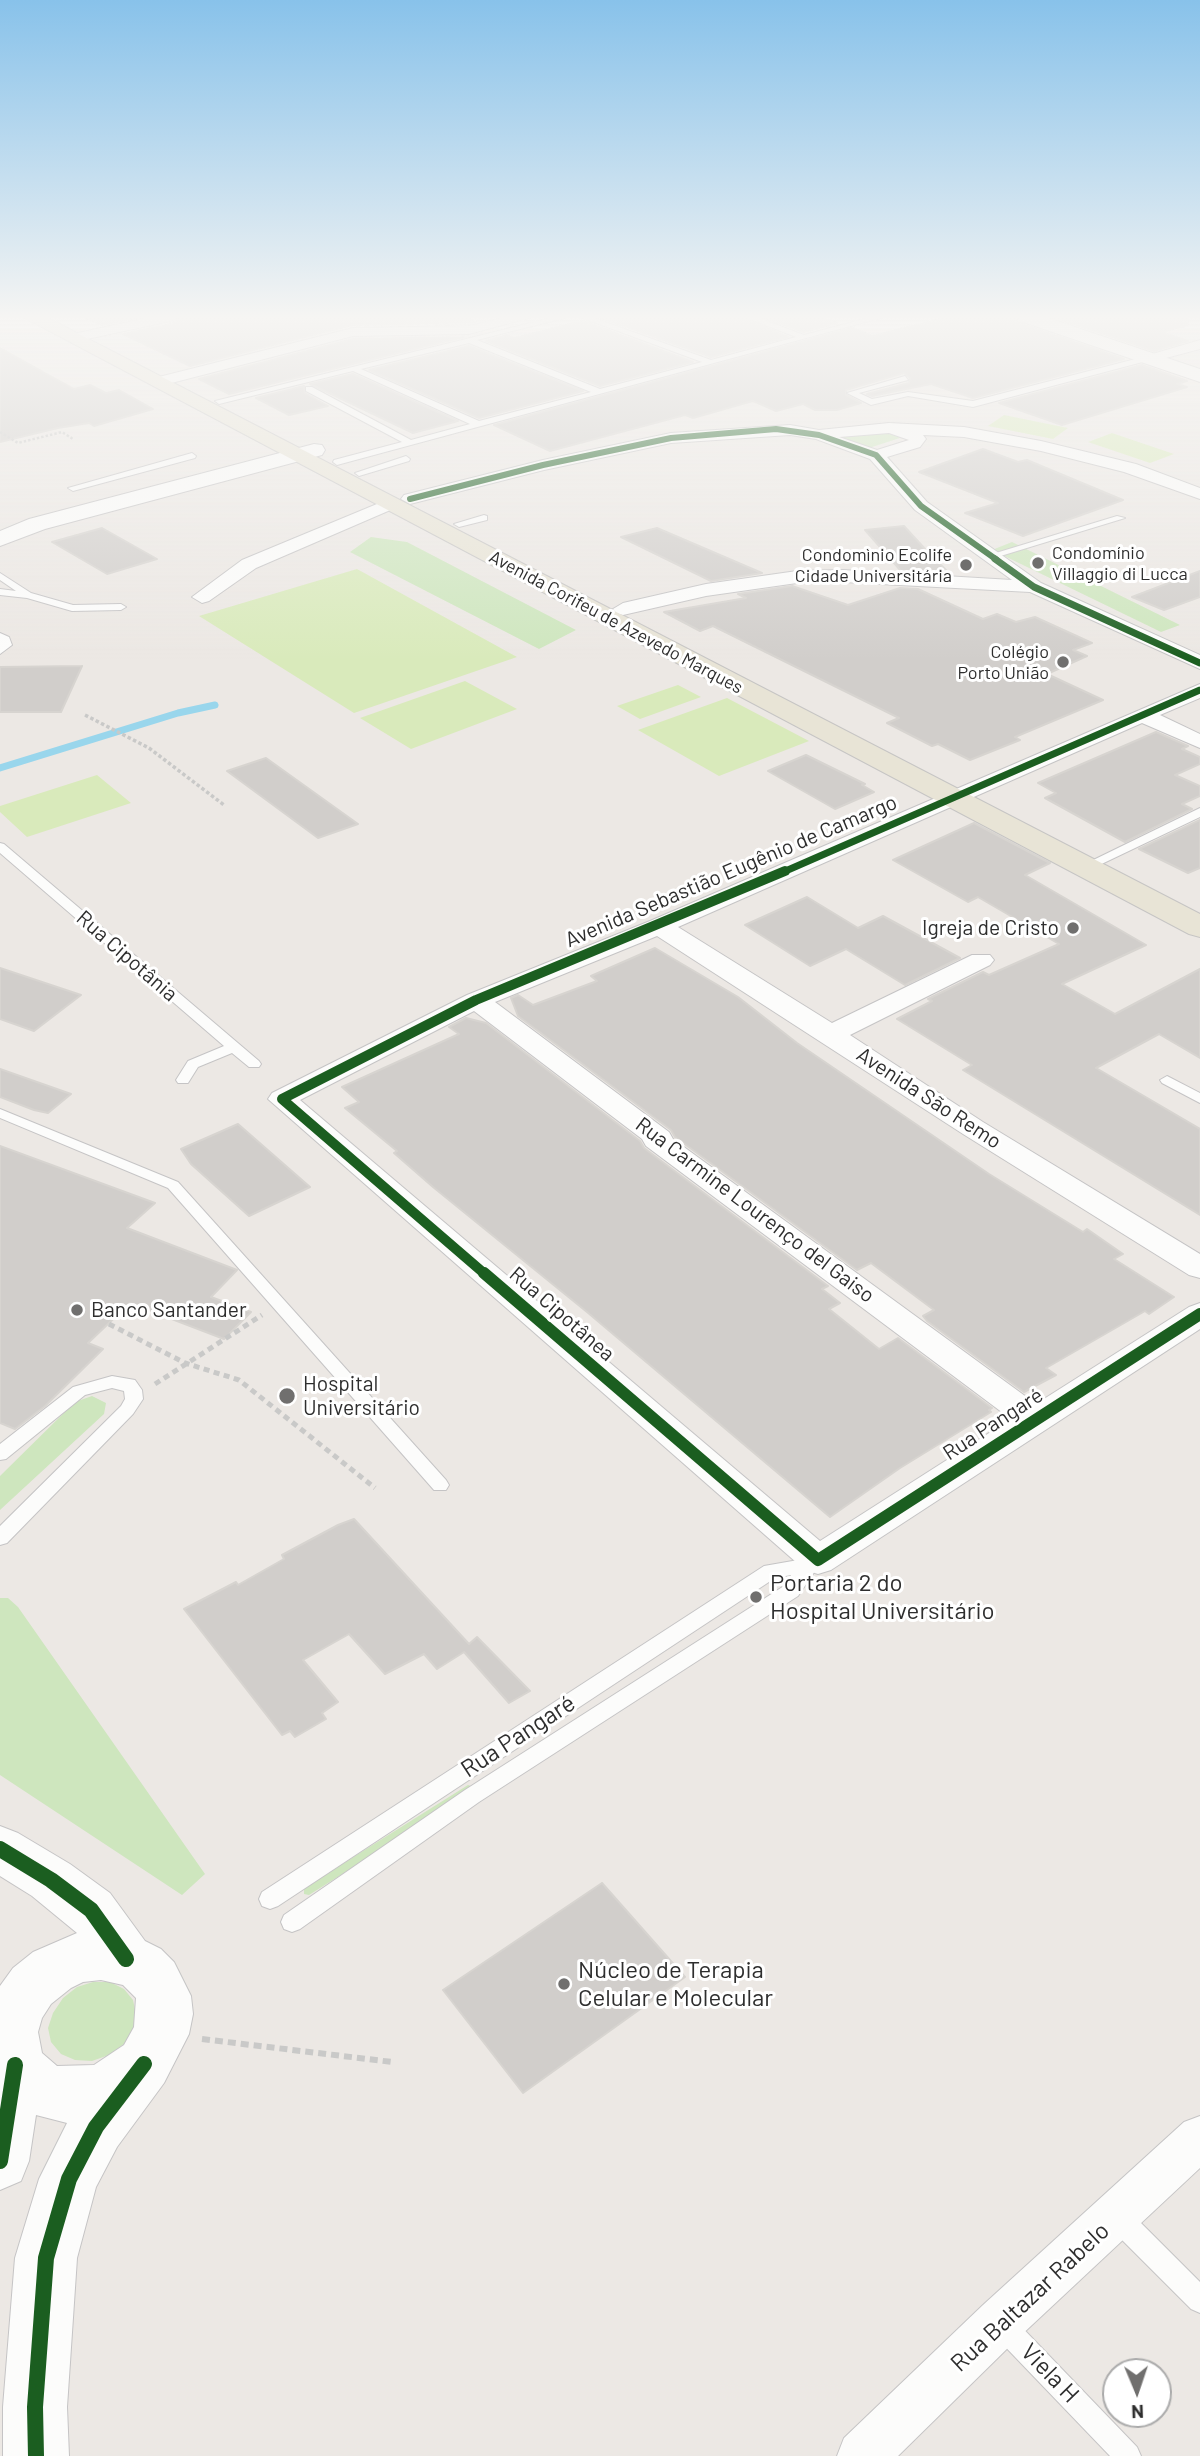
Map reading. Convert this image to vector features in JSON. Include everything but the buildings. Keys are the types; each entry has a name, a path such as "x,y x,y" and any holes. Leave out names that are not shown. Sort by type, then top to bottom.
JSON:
{"main road":[{"name":"Avenida Corifeu de Azevedo Marques","path":"265,432 400,501 516,570 961,792"},
{"name":"Avenida Corifeu de Azevedo Marques","path":"270,432 297,448 337,461 400,501 459,524 623,609 1200,921"},
{"path":"516,570 532,572 610,610 623,609"}],"street":[{"path":"202,597 248,564 400,501 582,456 671,438 746,432"},
{"path":"795,432 819,435 876,455 921,506 1034,587 1200,663"},
{"path":"819,435 839,432"},
{"path":"905,432 915,434 918,439 914,444"},
{"path":"957,432 1130,468 1200,494"},
{"path":"876,455 914,444 958,437 1001,439"},
{"path":"0,526 131,491 175,475 297,448"},
{"path":"0,539 37,524 297,448"},
{"path":"623,609 706,590 797,577 857,577 1034,587"},
{"name":"Avenida Sebastião Eugênio de Camargo","path":"282,1098 476,1000 659,926 1200,690"},
{"path":"1142,715 1200,742"},
{"name":"Avenida São Remo","path":"659,926 831,1034 973,1128 1200,1268"},
{"path":"831,1034 981,960"},
{"name":"Rua Carmine Lourenço del Gaiso","path":"476,1000 659,1138 656,1140 1035,1420"},
{"name":"Rua Cipotânea","path":"282,1098 813,1563"},
{"name":"Rua Pangaré","path":"813,1563 1200,1314"},
{"path":"0,1849 51,1880 91,1910 125,1959"},
{"path":"0,2161 8,2039 16,2008 32,1986 52,1970 76,1958 102,1955 125,1959 142,1967 155,1980 163,1996 165,2014 152,2049 96,2127 69,2179 46,2258 35,2407 36,2456"},
{"path":"8,2039 27,2079 43,2090 62,2095 84,2095 116,2084 152,2049"},
{"name":"Rua Baltazar Rabelo","path":"862,2456 1000,2322 1200,2138"}],"lane":[{"path":"389,432 409,442"},
{"path":"337,461 449,432"},
{"path":"100,479 192,456"},
{"path":"359,473 406,458"},
{"path":"459,524 484,518"},
{"path":"991,556 1119,518"},
{"path":"0,576 28,595"},
{"path":"0,592 28,595 72,608 121,607"},
{"path":"0,636 5,639 7,645 0,651"},
{"path":"1095,862 1200,812"},
{"name":"Rua Cipotânia","path":"0,847 254,1064"},
{"path":"183,1080 193,1064 233,1047"},
{"path":"1167,1080 1200,1099"},
{"path":"0,1113 173,1185 440,1485"},
{"path":"0,1454 79,1391 101,1383 129,1384 134,1399 127,1410 0,1538"},
{"name":"Rua Pangaré","path":"270,1899 771,1571 813,1563"},
{"name":"Rua Pangaré","path":"292,1922 472,1797 791,1591 813,1563"},
{"path":"1117,2217 1200,2300"},
{"name":"Viela H","path":"1000,2322 1128,2456"}],"path":[{"path":"0,432 18,443 62,432 73,439"},
{"path":"85,715 149,748 224,805"},
{"path":"109,1324 185,1363 239,1380 375,1488"},
{"path":"134,1399 185,1363 250,1324"},
{"path":"152,2049 392,2062"}],"green space":[{"path":"897,432 903,437 869,448 849,445 833,433"},
{"path":"1016,432 1063,432 1053,439"},
{"path":"1112,433 1174,454 1150,463 1088,442"},
{"path":"371,537 407,542 576,630 539,649 350,552"},
{"path":"1012,542 1180,625 1161,632 992,550"},
{"path":"357,569 517,657 354,713 199,616"},
{"path":"465,681 517,709 411,749 360,718"},
{"path":"678,685 701,697 640,719 617,706"},
{"path":"727,698 809,741 719,776 638,730"},
{"path":"97,775 131,803 27,837 0,812 0,806"},
{"path":"92,1396 106,1403 104,1414 0,1510 0,1476 75,1402"},
{"path":"0,1598 8,1598 18,1607 205,1874 182,1895 0,1775"},
{"path":"468,1785 474,1787 474,1791 309,1895 304,1894 304,1888"},
{"path":"93,1982 110,1982 124,1989 133,2000 136,2014 133,2030 124,2044 109,2055 92,2061 75,2060 61,2054 51,2042 48,2028 53,2013 63,1998 77,1987"}],"waterway":[{"path":"0,768 178,713 215,705"}],"cycle path":[{"path":"410,499 543,465 671,438 746,432"},
{"path":"795,432 819,435 876,455 921,506 1034,587 1200,663"},
{"path":"1200,690 659,926 476,1000 282,1099 818,1560 1200,1314"},
{"path":"0,1849 51,1880 91,1910 126,1959"},
{"path":"36,2456 35,2407 46,2258 69,2179 96,2127 144,2064"},
{"path":"0,2161 15,2065"}],"place":[{"name":"Condomínio Villaggio di Lucca","path":"1038,563"},
{"name":"Condomìnio Ecolife Cidade Universitária","path":"966,565"},
{"name":"Colégio Porto União","path":"1063,662"},
{"name":"Igreja de Cristo","path":"1073,928"},
{"name":"Banco Santander","path":"77,1310"},
{"name":"Hospital Universitário","path":"287,1396"},
{"name":"Portaria 2 do Hospital Universitário","path":"756,1597"},
{"name":"Núcleo de Terapia Celular e Molecular","path":"564,1984"}]}
